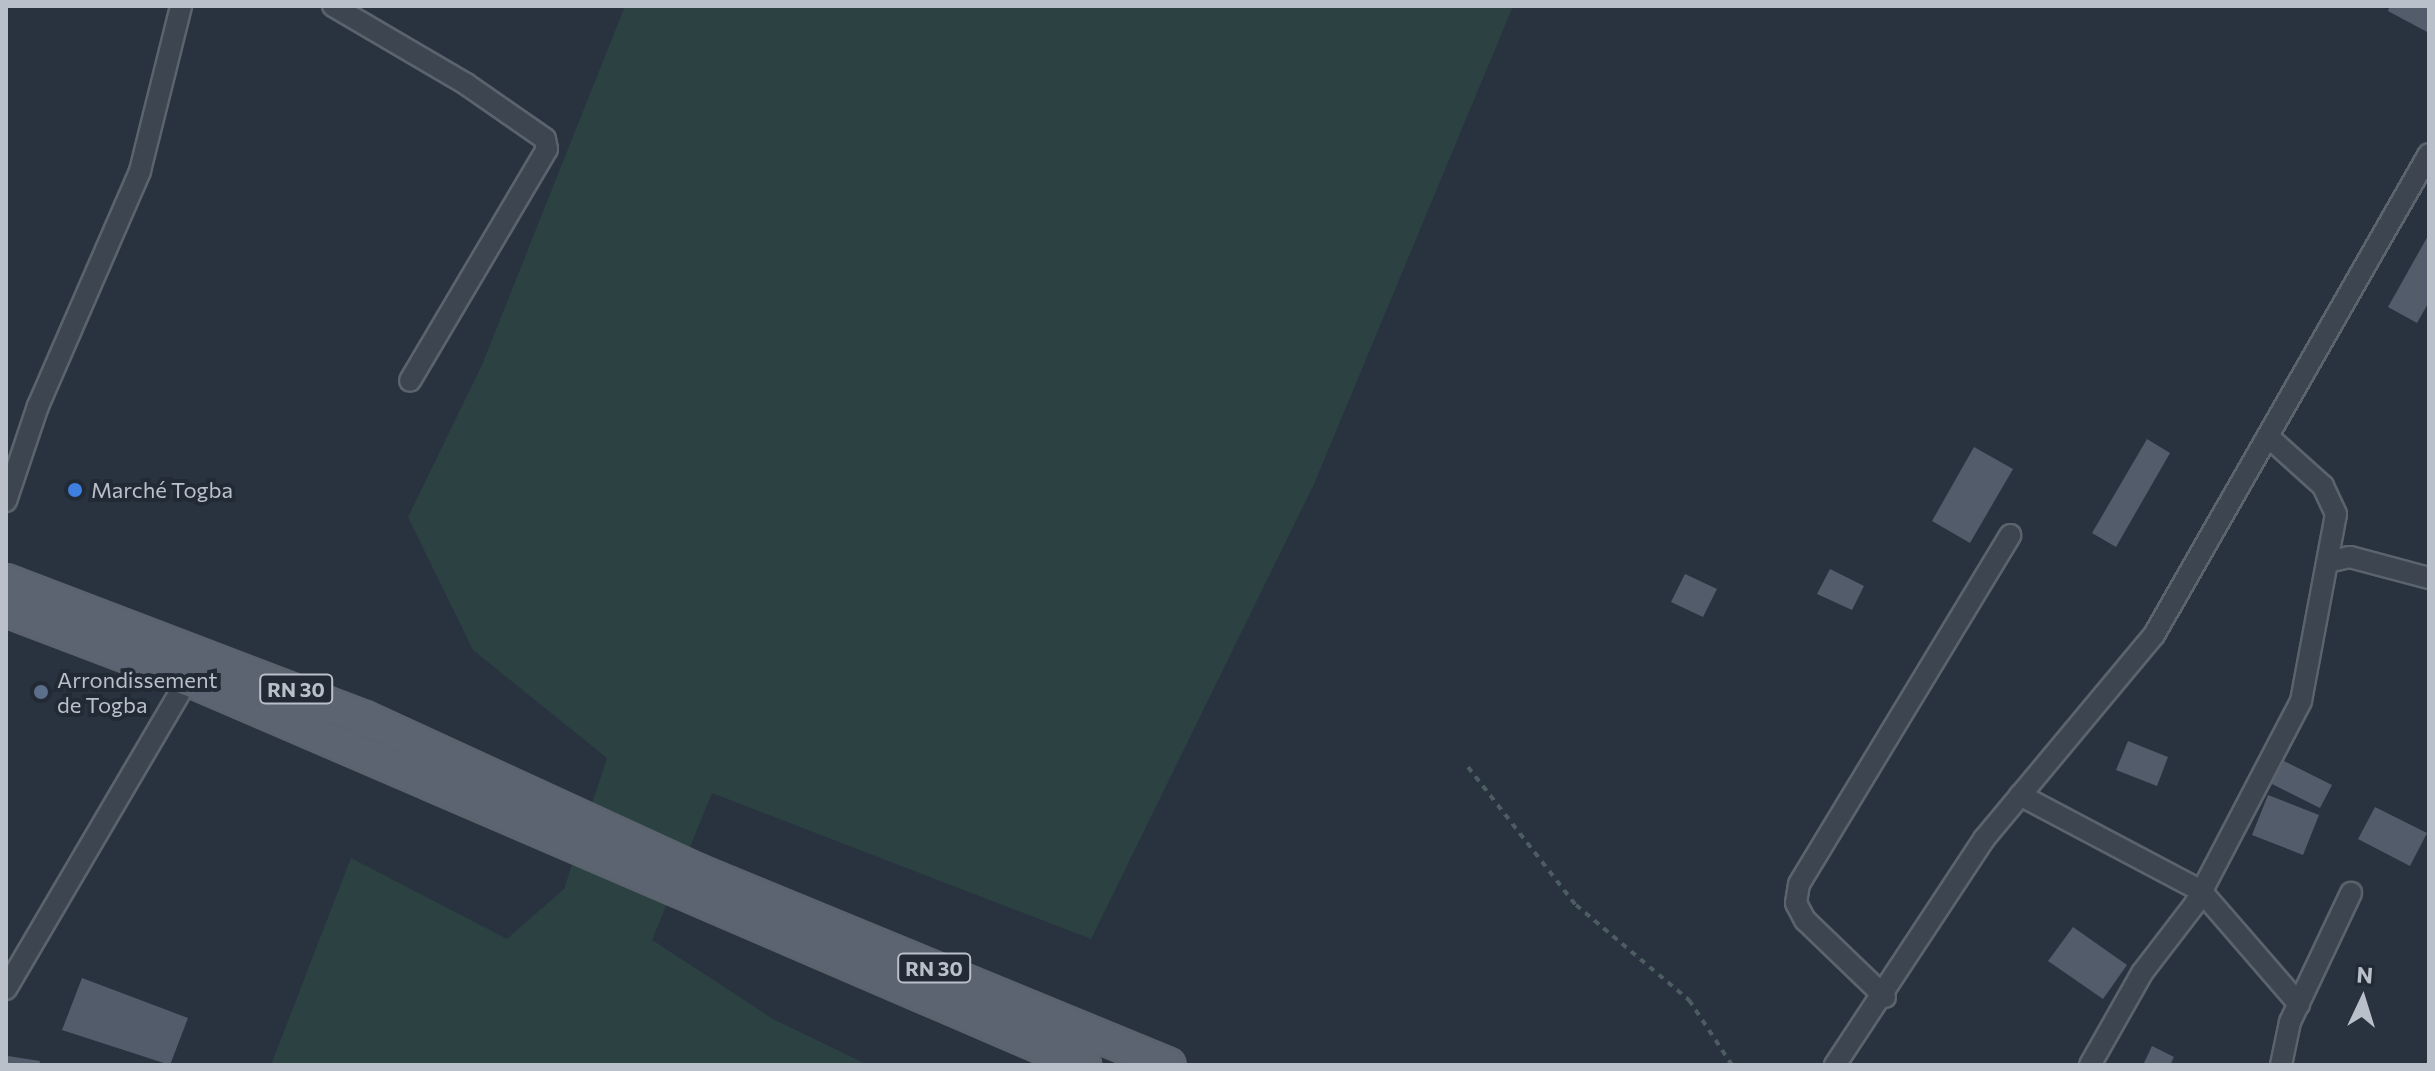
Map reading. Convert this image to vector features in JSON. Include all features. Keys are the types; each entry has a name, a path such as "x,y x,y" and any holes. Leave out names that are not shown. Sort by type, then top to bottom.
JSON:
{"main road":[{"name":"RN 30","path":"6,581 219,657 571,831 1084,1065"},
{"name":"RN 30","path":"6,610 571,831"},
{"name":"RN 30","path":"692,885 1169,1065"}],"street":[{"path":"6,501 38,406 140,171 181,6"},
{"path":"333,6 466,84 545,139 547,149 410,381"},
{"path":"1835,1065 1885,997 2020,795 2154,635 2272,440 2429,154"},
{"path":"2090,1065 2201,891 2301,701 2332,561 2332,497 2272,440"},
{"path":"1885,997 1805,920 1796,903 1799,884 2010,535"},
{"path":"2332,561 2350,557 2429,578"},
{"path":"9,979 188,679"},
{"path":"2020,795 2201,891 2299,1004"},
{"path":"2281,1065 2299,1004 2351,893"}],"path":[{"path":"1468,767 1576,905 1689,1000 1732,1065"}],"green space":[{"path":"625,6 1513,6 1314,484 1091,939 712,793 652,940 773,1019 868,1065 271,1065 351,858 507,939 564,889 607,758 473,650 408,517 482,365"}],"building":[{"path":"2390,6 2429,6 2429,33 2388,11"},
{"path":"2429,234 2429,302 2417,323 2388,307"},
{"path":"2147,439 2170,453 2116,547 2092,533"},
{"path":"1974,447 2013,469 1970,543 1932,521"},
{"path":"1830,569 1864,586 1852,610 1817,594"},
{"path":"1685,574 1717,589 1703,617 1671,602"},
{"path":"2128,741 2168,757 2157,786 2116,770"},
{"path":"2282,760 2332,785 2320,808 2270,783"},
{"path":"2268,795 2319,815 2303,855 2252,835"},
{"path":"2375,807 2427,833 2410,866 2358,839"},
{"path":"2073,927 2127,965 2103,999 2048,961"},
{"path":"82,978 188,1018 170,1065 62,1030"},
{"path":"2152,1046 2174,1057 2170,1065 2143,1065"},
{"path":"8,1056 40,1061 39,1065 7,1065"}],"place":[{"name":"Marché Togba","path":"75,490"},
{"name":"Arrondissement de Togba","path":"41,692"}]}
